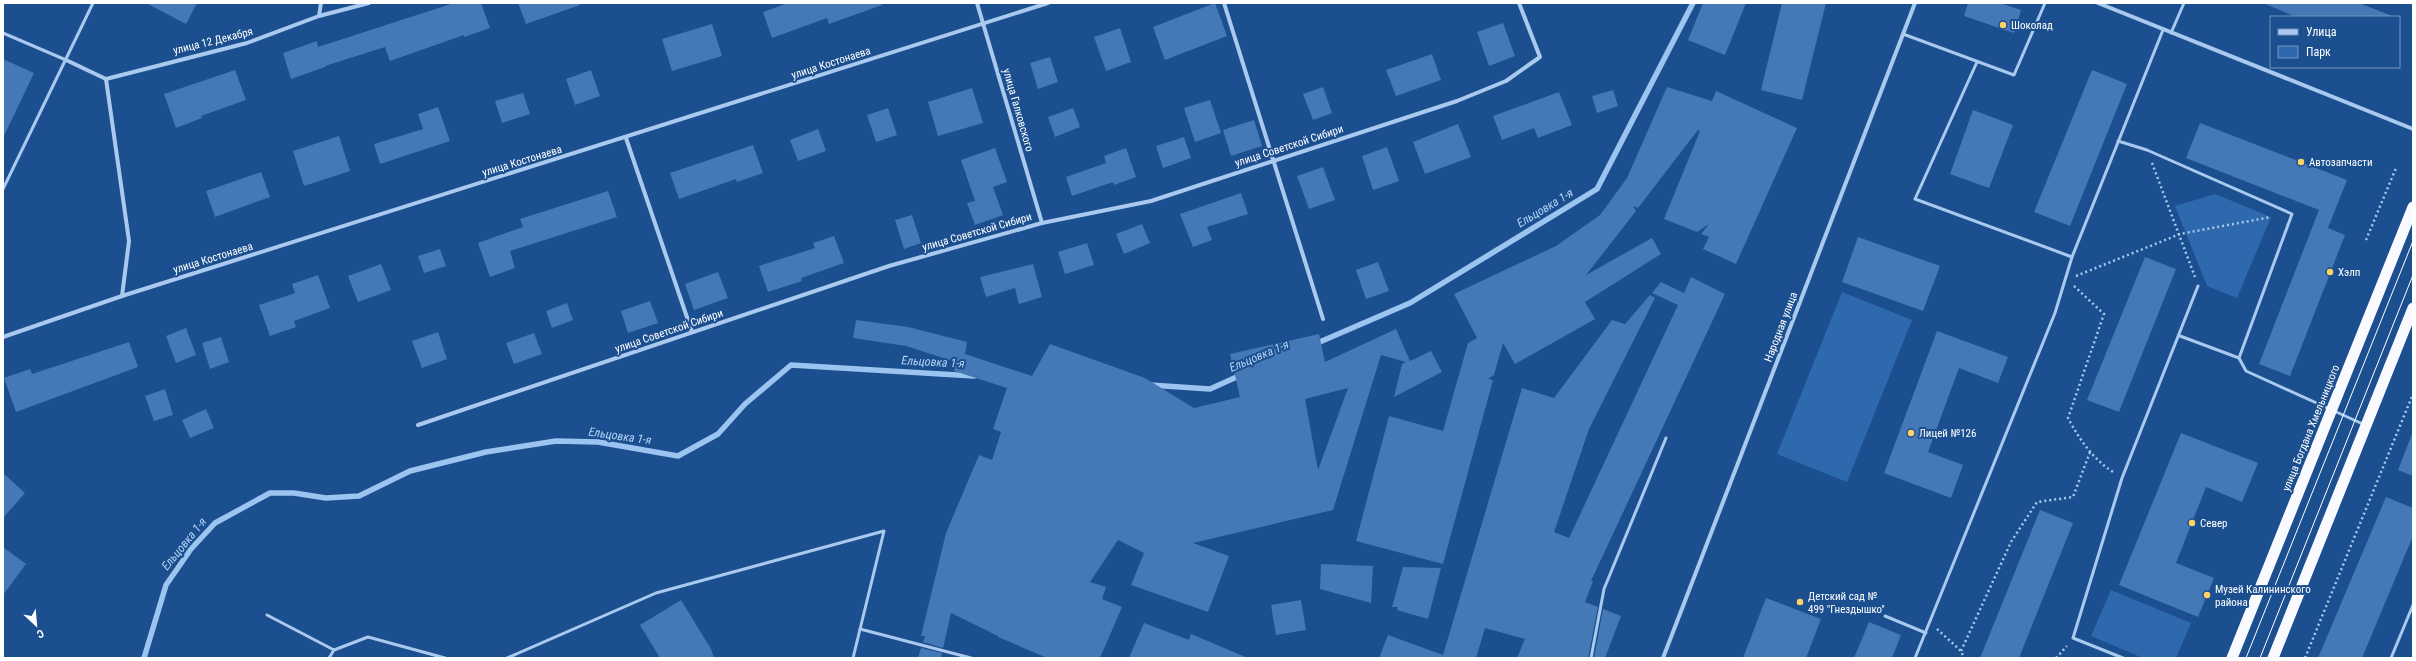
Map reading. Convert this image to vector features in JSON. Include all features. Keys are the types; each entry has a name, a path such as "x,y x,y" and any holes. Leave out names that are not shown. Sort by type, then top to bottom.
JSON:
{"highway":[{"name":"улица Богдана Хмельницкого","path":"2232,658 2413,207"},
{"path":"2273,658 2413,308"}],"street":[{"path":"319,16 321,3"},
{"name":"улица 12 Декабря","path":"106,79 247,43 319,16 369,3"},
{"name":"улица Галковского","path":"977,3 1042,223"},
{"name":"улица Костонаева","path":"3,337 122,296 984,25 1048,3"},
{"path":"1224,3 1323,318"},
{"name":"улица Советской Сибири","path":"418,425 889,266 1042,223 1151,201 1457,101 1506,81 1540,57 1519,3"},
{"name":"Народная улица","path":"1662,658 1915,3"},
{"path":"2098,3 2413,129"},
{"path":"66,60 106,79 129,241 122,296"},
{"path":"626,138 692,332"}],"lane":[{"path":"3,189 93,3"},
{"path":"1903,34 2014,75 2045,3"},
{"path":"2171,33 2184,3"},
{"path":"1915,658 2067,280 2072,257 2163,30"},
{"path":"3,33 66,60"},
{"path":"1977,62 1915,199 2072,257"},
{"path":"2118,141 2147,150 2292,214 2239,358"},
{"path":"2123,658 2074,638 2122,478 2180,336 2198,286"},
{"path":"2180,336 2239,358 2246,371 2366,426"},
{"path":"1591,658 1604,589 1666,438"},
{"path":"507,658 656,592 884,531 853,658"},
{"path":"2391,658 2413,605"},
{"path":"267,615 334,650"},
{"path":"1885,616 1926,633"},
{"path":"860,629 971,658"},
{"path":"329,658 334,650 368,637 444,658"},
{"path":"2109,658 2111,654"}],"path":[{"path":"2147,150 2180,234 2198,286"},
{"path":"2366,240 2396,168"},
{"path":"2122,478 2107,468 2090,452 2078,437 2068,418 2104,314 2067,280 2180,234 2292,214"},
{"path":"2305,658 2413,394"},
{"path":"1961,651 2011,542 2037,502 2073,497 2090,452"},
{"path":"1930,622 1961,651 1964,658"},
{"path":"2056,658 2074,638"}],"green space":[{"path":"2215,194 2271,217 2237,298 2207,286 2175,206"},
{"path":"1842,292 1912,320 1847,482 1777,454"},
{"path":"2111,590 2191,623 2176,658 2143,658 2091,636"}],"building":[{"path":"146,3 197,3 186,24"},
{"path":"454,3 481,3 490,28 464,37 464,35 390,61 385,47 325,66 291,79 283,53 317,41 318,47"},
{"path":"518,3 579,3 580,5 526,24"},
{"path":"788,3 882,3 882,5 829,24 827,18 772,38 763,12"},
{"path":"1215,3 1227,36 1165,60 1153,27"},
{"path":"1703,3 1746,3 1725,55 1688,40"},
{"path":"1782,3 1826,3 1802,100 1761,90"},
{"name":"Шоколад","path":"1968,3 2000,3 2021,10 2014,33 1964,16"},
{"path":"2263,3 2359,3 2392,16 2294,16"},
{"path":"1503,23 1515,56 1489,66 1477,32"},
{"path":"712,24 722,56 672,71 662,39"},
{"path":"1120,28 1131,62 1106,71 1094,37"},
{"path":"1432,54 1441,80 1396,96 1386,70"},
{"path":"1050,57 1058,82 1038,89 1030,63"},
{"path":"3,59 34,73 3,138"},
{"path":"235,70 246,100 201,116 202,118 176,128 164,94"},
{"path":"591,70 600,96 575,105 566,79"},
{"path":"2092,70 2127,84 2070,226 2034,212"},
{"path":"1323,87 1332,113 1313,120 1303,94"},
{"path":"1667,87 1712,101 1716,91 1797,128 1736,264 1703,249 1709,237 1701,234 1709,224 1697,232 1664,219 1700,131 1698,130 1638,208 1633,206 1636,211 1586,275 1652,238 1661,254 1585,302 1595,319 1515,364 1503,343 1494,375 1488,379 1493,380 1443,564 1356,541 1389,416 1443,431 1468,343 1477,338 1454,294 1556,246 1600,215 1627,178"},
{"path":"972,88 983,123 938,136 928,102"},
{"path":"1613,90 1618,106 1597,113 1592,96"},
{"path":"1559,92 1572,125 1538,138 1534,128 1502,140 1493,116"},
{"path":"523,93 530,114 502,123 495,101"},
{"path":"1210,100 1221,133 1195,142 1184,108"},
{"path":"438,107 450,141 380,164 374,144 423,129 418,114"},
{"path":"888,108 897,135 876,142 867,115"},
{"path":"1073,108 1080,127 1055,137 1048,117"},
{"path":"1973,110 2013,125 1989,188 1950,174"},
{"path":"1254,120 1262,146 1231,156 1223,130"},
{"path":"2200,123 2347,180 2328,228 2345,235 2290,376 2259,364 2319,210 2186,158"},
{"path":"1458,124 1471,157 1425,174 1413,142"},
{"path":"818,129 826,151 798,161 790,140"},
{"path":"339,136 350,171 304,186 293,151"},
{"path":"1184,137 1191,158 1163,168 1156,146"},
{"path":"753,145 763,173 737,182 736,179 679,199 670,173"},
{"path":"1387,147 1399,181 1373,190 1362,156"},
{"path":"995,148 1007,182 993,187 1003,215 975,225 967,203 975,201 961,160"},
{"path":"1126,148 1136,177 1114,185 1113,182 1072,196 1066,177 1106,163 1104,156"},
{"path":"1323,167 1335,200 1309,209 1297,176"},
{"path":"261,172 270,197 215,217 206,191"},
{"path":"608,191 617,217 510,251 515,268 490,277 478,243 523,227 520,219"},
{"path":"1241,193 1248,214 1207,227 1212,240 1193,247 1180,214"},
{"path":"912,215 921,243 904,249 895,220"},
{"path":"1142,224 1150,243 1124,254 1116,234"},
{"path":"834,236 844,263 801,278 802,281 768,292 759,266 815,248 813,243"},
{"path":"1858,237 1940,266 1923,311 1842,282"},
{"path":"1087,243 1094,265 1065,274 1058,252"},
{"path":"440,249 446,266 424,273 418,256"},
{"path":"2145,257 2176,269 2119,412 2087,400"},
{"path":"1378,262 1389,291 1366,299 1356,270"},
{"path":"381,264 391,290 358,302 348,276"},
{"path":"1033,264 1042,297 1019,304 1015,288 986,297 980,277"},
{"path":"718,272 728,298 694,310 685,284"},
{"path":"318,275 330,308 294,321 296,327 270,336 259,305 295,293 292,284"},
{"path":"1691,277 1725,294 1591,581 1593,581 1585,602 1598,607 1588,658 1517,658 1525,639 1485,628 1476,658 1379,658 1388,635 1443,655 1522,388 1554,398 1612,320 1625,324 1650,295 1655,298 1589,429 1554,532 1569,538 1678,305 1652,293 1661,282 1684,293"},
{"path":"650,301 658,323 628,333 621,311"},
{"path":"567,303 573,320 552,328 546,311"},
{"path":"856,320 908,327 967,342 965,354 1032,376 1050,344 1145,378 1194,408 1240,397 1230,354 1319,334 1325,362 1396,329 1410,361 1431,351 1442,372 1394,397 1402,364 1406,362 1381,355 1333,510 1193,543 1229,556 1208,612 1131,585 1144,553 1118,540 1090,582 1106,587 1102,599 1122,607 1100,658 1047,658 998,637 951,613 943,648 923,642 925,636 921,636 946,533 979,455 992,460 1001,432 993,429 1007,388 954,371 956,362 906,346 853,338","holes":["1348,388 1318,470 1305,399"]},
{"path":"186,328 196,355 176,363 166,336"},
{"path":"1937,331 2008,357 1998,383 1959,368 1928,452 1963,465 1951,498 1884,473"},
{"path":"438,332 447,359 422,368 412,341"},
{"path":"534,333 542,354 514,364 506,343"},
{"path":"221,337 229,362 210,369 202,343"},
{"path":"129,342 138,367 16,412 4,378 30,369 32,374"},
{"path":"165,389 173,415 154,421 145,396"},
{"path":"206,409 214,428 190,438 182,420"},
{"path":"2181,433 2258,463 2242,502 2206,487 2176,563 2214,578 2198,617 2119,585"},
{"path":"2413,434 2413,476 2398,470"},
{"path":"3,473 25,493 3,518"},
{"path":"2386,497 2413,508 2413,536 2362,658 2318,658"},
{"path":"2040,510 2073,523 2019,658 1980,658"},
{"path":"3,547 26,564 3,595"},
{"path":"1321,564 1373,566 1371,603 1320,589"},
{"path":"1403,567 1441,568 1428,619 1397,610 1398,607 1392,607"},
{"path":"1766,598 1821,619 1806,658 1743,658"},
{"path":"681,600 711,649 714,658 660,658 640,625"},
{"path":"1301,600 1306,630 1276,635 1271,605"},
{"path":"1603,609 1621,616 1605,658 1594,658"},
{"path":"1869,622 1901,635 1892,658 1854,658"},
{"path":"1144,623 1189,640 1191,634 1248,658 1129,658"},
{"path":"921,648 942,653 941,658 918,658"}],"waterway":[{"name":"Ельцовка 1-я","path":"1315,344 1410,303 1597,189 1693,3"},
{"name":"Ельцовка 1-я","path":"144,658 166,585 191,549 215,523 270,493 294,493 326,498 359,496 410,471 486,452 556,441 598,442 678,456 718,434 745,404 791,365 974,376"},
{"name":"Ельцовка 1-я","path":"1150,385 1210,389 1241,375"}],"tram line":[{"path":"2246,658 2413,241"},
{"path":"2260,658 2413,275"}],"place":[{"name":"Шоколад","path":"2003,25"},
{"name":"Автозапчасти","path":"2301,162"},
{"name":"Хэлп","path":"2330,272"},
{"name":"Лицей №126","path":"1911,433"},
{"name":"Север","path":"2192,523"},
{"name":"Музей Калининского района","path":"2207,595"},
{"name":"Детский сад № 499 \"Гнездышко\"","path":"1800,602"}]}
